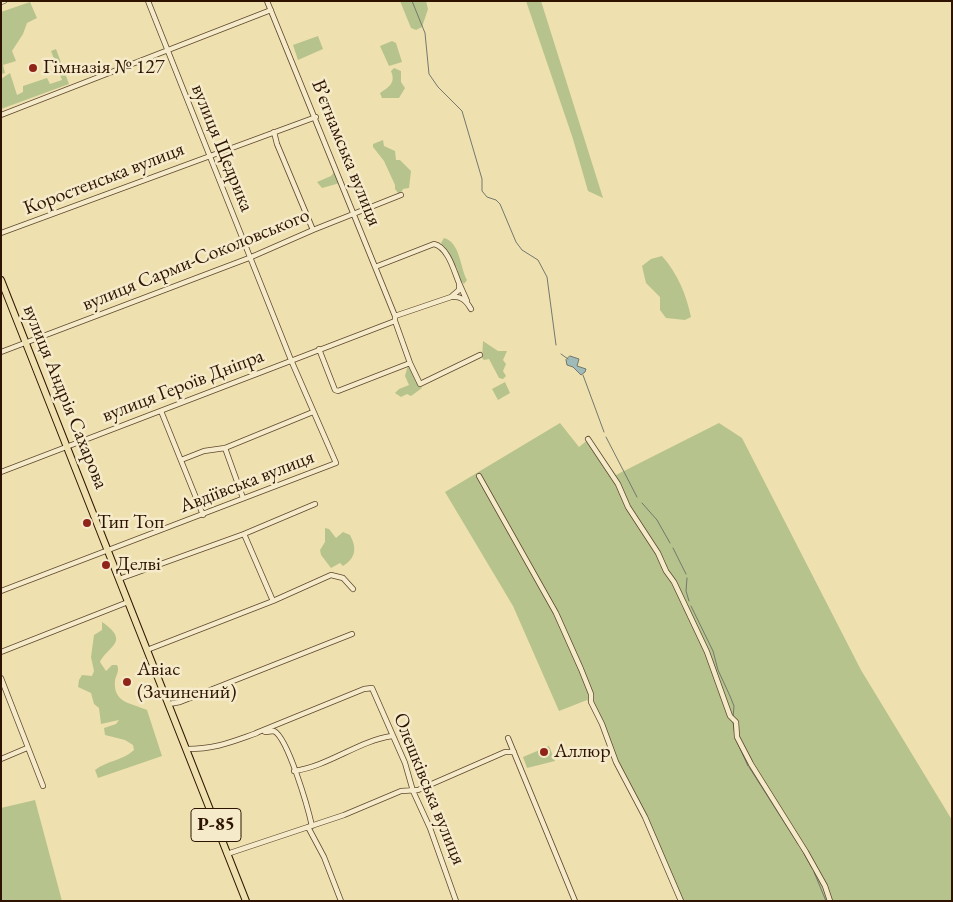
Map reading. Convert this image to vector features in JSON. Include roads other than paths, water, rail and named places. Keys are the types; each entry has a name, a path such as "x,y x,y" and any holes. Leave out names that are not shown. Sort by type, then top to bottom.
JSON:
{"main road":[{"name":"вулиця Андрія Сахарова","path":"1,280 187,749"},
{"name":"Р-85","path":"187,749 246,901"}],"street":[{"name":"вулиця Щедрика","path":"148,1 291,360"},
{"name":"Вʼєтнамська вулиця","path":"267,1 316,117 395,318 410,363 420,384 480,354"},
{"path":"1,115 271,10"},
{"name":"Коростенська вулиця","path":"1,233 316,117"},
{"path":"274,132 277,144 313,230"},
{"name":"вулиця Сарми-Соколовського","path":"1,352 249,258 313,230 402,195"},
{"path":"375,267 434,244 444,252 471,309"},
{"path":"451,297 459,290 459,283"},
{"path":"451,297 458,296 466,301"},
{"name":"вулиця Героїв Дніпра","path":"1,472 451,297"},
{"path":"319,349 336,391 410,363"},
{"name":"вулиця Героїв Дніпра","path":"291,360 336,463"},
{"path":"161,411 204,515"},
{"path":"181,460 204,452 225,448 314,412"},
{"path":"588,439 618,484 628,507 658,553 666,571 674,582 707,652 733,720 737,737 806,852 825,886 830,901"},
{"path":"225,448 243,498"},
{"name":"Авдіївська вулиця","path":"1,591 336,463"},
{"path":"478,476 556,613 616,762 645,817 681,901"},
{"path":"119,579 244,534 315,504"},
{"path":"244,534 273,601"},
{"path":"148,650 273,601 332,575 343,578 352,589"},
{"path":"1,652 128,602"},
{"path":"169,704 180,702 352,634"},
{"path":"1,678 43,786"},
{"name":"Олешківська вулиця","path":"256,733 364,689 374,689 404,763 413,791 430,828 456,901"},
{"path":"187,749 208,749 227,745 256,733 277,732 294,771 310,826 341,901"},
{"path":"294,771 310,769 378,739 392,736"},
{"path":"508,738 575,901"},
{"path":"1,759 27,748"},
{"path":"228,854 310,826 401,791 413,791 505,752 514,752"}],"water":[{"path":"570,356 579,359 577,366 586,369 581,375 573,367 567,365 566,360"}],"waterway":[{"path":"412,1 425,33 429,74 438,87 462,111 482,179 482,191 487,197 496,200 500,204 516,242 522,250 538,260 547,277 556,345"},
{"path":"561,354 568,359"},
{"path":"583,375 604,432"},
{"path":"606,437 637,497"},
{"path":"642,503 657,520 670,543"},
{"path":"673,548 686,574"},
{"path":"687,578 686,591 689,601"},
{"path":"691,606 713,651 718,670 734,706 733,718"},
{"path":"733,722 735,736"},
{"path":"737,742 748,766"},
{"path":"749,767 798,844"},
{"path":"801,848 812,868"},
{"path":"814,872 826,901"}],"place":[{"name":"Гімназія № 127","path":"33,68"},
{"name":"Тип Топ","path":"87,523"},
{"name":"Делві","path":"106,565"},
{"name":"Авіас (Зачинений)","path":"127,682"},
{"name":"Аллюр","path":"544,752"}]}
